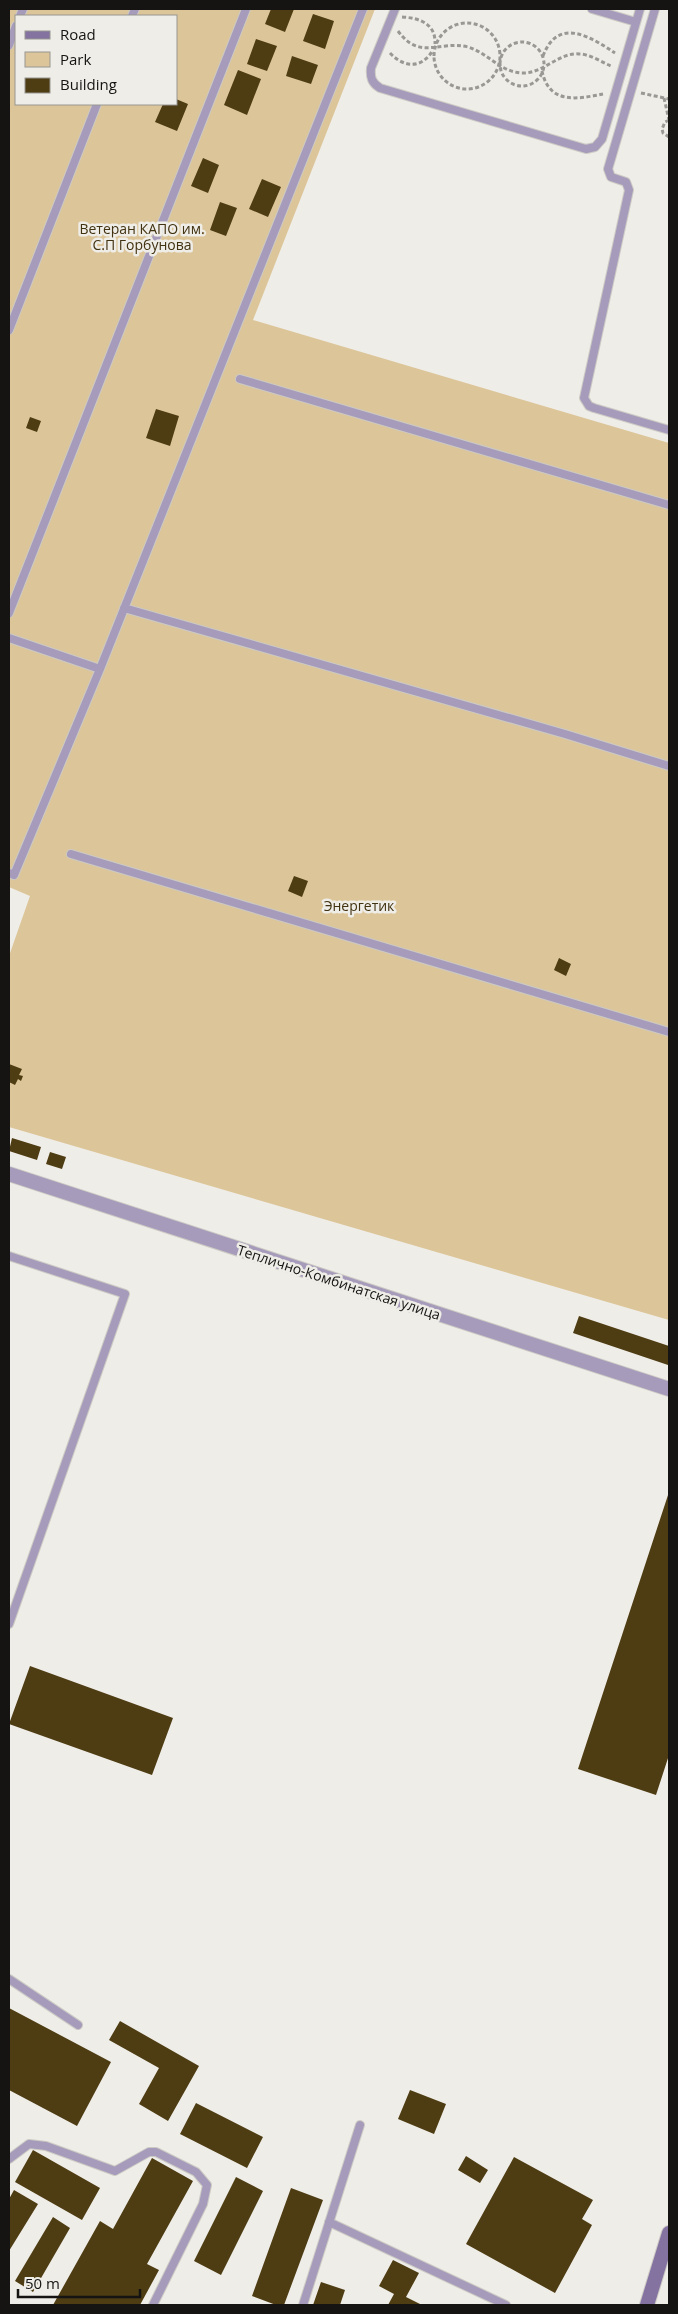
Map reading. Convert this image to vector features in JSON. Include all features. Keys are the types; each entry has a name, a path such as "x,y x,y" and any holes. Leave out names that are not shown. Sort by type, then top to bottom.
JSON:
{"main road":[{"path":"647,2305 669,2233"}],"street":[{"name":"Теплично-Комбинатская улица","path":"9,1174 669,1389"}],"lane":[{"path":"9,613 246,9"},
{"path":"9,872 14,875 100,669 363,9"},
{"path":"395,9 371,68 370,76 375,85 586,149 594,147 602,139 640,9"},
{"path":"592,9 636,22"},
{"path":"654,9 608,169 611,177 626,182 629,190 584,398 589,406 594,408 669,430"},
{"path":"9,45 15,29"},
{"path":"9,330 97,105"},
{"path":"240,379 669,505"},
{"path":"124,608 565,734 669,766"},
{"path":"9,638 100,669"},
{"path":"71,854 669,1032"},
{"path":"9,1256 125,1294 9,1624"},
{"path":"9,1979 78,2024"},
{"path":"303,2305 360,2125"},
{"path":"9,2159 29,2144 46,2146 116,2171 149,2152 156,2152 196,2172 207,2185 203,2204 153,2305"},
{"path":"329,2222 506,2305"}],"path":[{"path":"543,57 535,46 523,42 510,45 505,49 499,66 489,81 481,86 463,89 454,87 439,75 435,67 434,49 433,31 428,24 412,18 391,19 403,38 410,44 421,48 434,49 452,46 467,47 482,53 499,66 520,73 543,70 574,54 582,54 622,71"},
{"path":"381,43 399,62 407,65 424,62 444,31 453,26 473,23 491,33 498,46 500,61"},
{"path":"616,91 580,99 565,98 552,91 547,85 543,70 543,57 545,50 555,39 562,35 576,33 591,37 625,59"},
{"path":"499,66 505,78 522,86 534,82 543,70"},
{"path":"631,90 669,99"},
{"path":"664,98 669,120 665,122 662,129 663,133 669,137"}],"green space":[{"name":"Энергетик","path":"9,9 375,9 253,320 669,443 669,1320 9,1127 9,956 30,896 9,887"}],"building":[{"path":"271,9 294,9 285,32 265,24"},
{"path":"313,14 334,21 325,49 303,41"},
{"path":"256,39 277,46 267,71 247,64"},
{"path":"292,56 318,65 311,84 286,76"},
{"path":"238,70 261,79 247,115 224,105"},
{"path":"178,100 188,104 177,131 155,122 163,105 178,105"},
{"path":"203,158 219,165 208,193 191,186"},
{"path":"262,179 281,187 268,217 249,209"},
{"path":"220,202 237,208 226,236 210,230"},
{"path":"156,409 179,416 170,446 146,438"},
{"path":"30,417 41,421 37,432 26,428"},
{"path":"294,876 308,881 302,897 288,891"},
{"path":"559,958 571,964 566,976 554,970"},
{"path":"9,1064 22,1069 19,1075 23,1076 21,1081 18,1079 15,1085 9,1082"},
{"path":"12,1138 41,1147 37,1160 9,1151"},
{"path":"50,1152 66,1157 62,1169 46,1164"},
{"path":"579,1316 669,1346 668,1365 573,1333"},
{"path":"669,1492 669,1755 656,1795 578,1769"},
{"path":"30,1666 173,1718 152,1775 9,1724"},
{"path":"9,2008 111,2062 77,2126 9,2090"},
{"path":"120,2021 199,2066 168,2121 139,2104 159,2068 109,2040"},
{"path":"410,2090 446,2104 434,2134 398,2119"},
{"path":"196,2103 263,2137 247,2168 180,2134"},
{"path":"33,2150 100,2188 82,2220 15,2182"},
{"path":"466,2156 488,2170 480,2183 458,2170"},
{"path":"514,2157 593,2200 582,2219 592,2225 555,2293 466,2244"},
{"path":"152,2158 193,2181 147,2264 159,2270 140,2305 53,2305 100,2221 113,2229"},
{"path":"236,2177 263,2191 221,2275 194,2261"},
{"path":"291,2188 323,2200 284,2305 276,2305 252,2296"},
{"path":"14,2190 38,2204 9,2251 9,2199"},
{"path":"53,2217 70,2228 33,2292 15,2281"},
{"path":"393,2260 419,2273 406,2297 422,2305 388,2305 394,2294 379,2286"},
{"path":"321,2282 345,2290 340,2305 313,2305"}],"park label":[{"name":"Ветеран КАПО им. С.П Горбунова","path":"142,236"}]}
